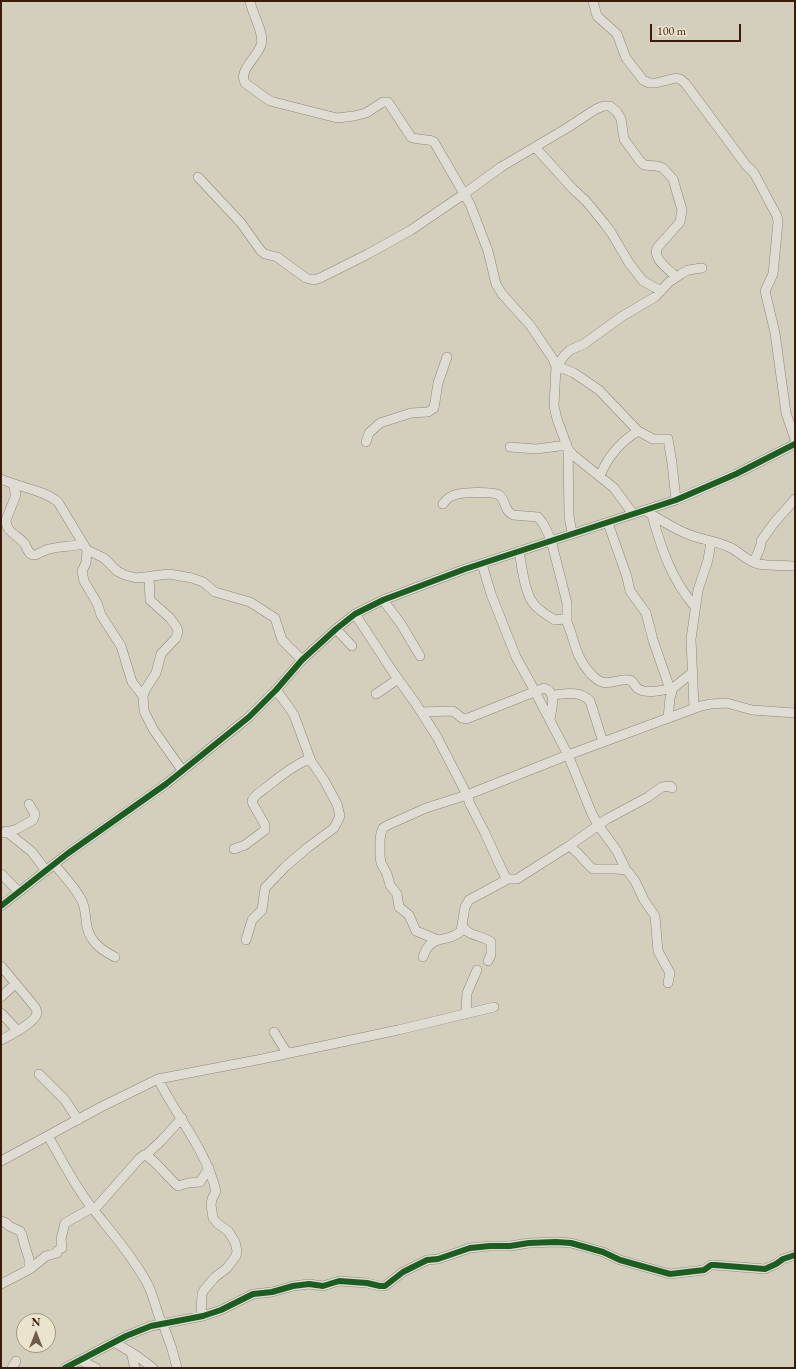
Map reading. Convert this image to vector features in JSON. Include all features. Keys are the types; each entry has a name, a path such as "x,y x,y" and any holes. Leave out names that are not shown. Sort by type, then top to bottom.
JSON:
{"street":[{"path":"250,1 262,34 262,43 254,59 244,72 245,83 270,101 337,118 366,113 383,102 388,102 411,137 416,139 431,140 434,142 470,204 488,251 496,284 502,294 530,325 557,367 574,373 599,390 638,431 653,439 668,440 676,500"},
{"path":"592,1 597,16 617,34 626,58 643,80 656,84 676,78 685,83 754,173 776,216 778,222 773,276 765,291 774,333 786,413 795,439"},
{"path":"198,177 241,222 261,251 277,257 311,280 320,278 411,230 501,167 596,109 604,106 610,106 618,112 621,119 624,139 640,161 644,165 663,168 673,179 682,210 680,222 657,248 656,252 658,259 676,277"},
{"path":"535,147 573,189 586,201 604,223 629,263 643,281 661,291"},
{"path":"633,514 618,492 574,455 568,447 557,419 554,406 557,367 570,350 584,344 621,317 656,297 669,282 676,277 684,272 702,268"},
{"path":"366,442 369,433 380,423 411,413 428,412 434,408 438,383 447,357"},
{"path":"600,476 606,464 622,442 638,431"},
{"path":"1,906 54,864 197,760 249,717 276,690 302,660 355,614 383,600 464,569 633,514 648,512 736,474 795,444"},
{"path":"510,447 536,449 568,447"},
{"path":"568,447 569,516 572,533"},
{"path":"1,479 45,494 54,499 60,505 85,547 86,563 82,571 84,582 97,603 101,615 121,646 132,682 143,696"},
{"path":"13,484 16,495 6,520 6,524 10,532 24,544 31,554 36,555 50,548 85,547 104,558 117,571 125,575 136,578 169,574 192,578 202,582 215,592 250,602 275,618 282,640 302,660"},
{"path":"443,504 447,498 455,495 495,493 500,497 509,514 538,517 544,525 551,540 566,599 567,622 578,656 584,666 596,679 604,682 624,679 630,680 638,689 647,692 671,688 693,672"},
{"path":"754,562 755,556 761,545 761,541 774,523 795,499"},
{"path":"648,512 689,535 731,547 746,559 754,562 795,566"},
{"path":"648,512 665,558 681,590 695,607"},
{"path":"608,523 627,577 630,591 646,613 653,640 671,688 668,718"},
{"path":"694,708 691,639 698,590 708,560 711,542"},
{"path":"519,551 529,595 533,603 555,620 564,619 567,622"},
{"path":"482,564 508,639 568,755 589,808 598,825 617,851 626,870 635,881 644,900 655,916 658,951 670,973 668,983"},
{"path":"149,576 150,600 170,618 178,632 176,638 161,654 156,673 145,690 143,696 144,711 148,721 182,770"},
{"path":"383,600 401,624 420,656"},
{"path":"355,614 437,737 467,795 502,870 508,879"},
{"path":"336,629 352,646"},
{"path":"376,694 398,679"},
{"path":"421,712 452,711 466,719 546,688 552,695 553,700 550,719"},
{"path":"246,940 252,920 262,910 265,888 270,881 307,848 334,828 340,816 337,804 310,758 294,716 276,690"},
{"path":"552,695 565,693 577,694 588,699 590,701 603,742"},
{"path":"438,940 416,931 409,915 399,907 396,894 390,885 387,874 381,863 380,840 383,828 401,818 426,808 467,795 568,755 694,708 711,704 727,703 752,710 795,713"},
{"path":"234,849 245,845 266,830 265,825 252,801 256,795 283,774 310,758"},
{"path":"424,957 428,946 438,940 455,936 461,931 465,907 469,900 473,897 508,879 517,879 569,846 598,825 662,788 670,786 672,788"},
{"path":"4,832 22,826 35,818 33,811 28,804"},
{"path":"4,832 32,852 46,871"},
{"path":"569,846 579,852 586,864 593,869 616,868 626,870"},
{"path":"54,864 74,887 81,899 84,906 89,935 102,950 115,957"},
{"path":"1,874 18,892"},
{"path":"462,926 464,930 491,942 491,955 488,961"},
{"path":"1,966 35,1007 37,1012 36,1016 18,1031 1,1040"},
{"path":"466,1014 466,993 477,970"},
{"path":"1,998 15,984"},
{"path":"1,1161 101,1107 158,1079 287,1053 494,1007"},
{"path":"1,1013 18,1031"},
{"path":"274,1032 287,1053"},
{"path":"39,1074 65,1100 78,1120"},
{"path":"158,1079 167,1097 182,1118 209,1168 216,1191 211,1205 213,1218 228,1231 235,1242 237,1251 236,1256 227,1268 215,1277 204,1290 202,1294 201,1316"},
{"path":"1,1284 37,1265 43,1258 57,1253 58,1250 62,1248 61,1239 65,1223 93,1209 139,1159 162,1140 182,1118"},
{"path":"48,1136 71,1176 93,1209 131,1258 148,1285 172,1348 177,1368"},
{"path":"146,1154 177,1186 181,1186 188,1182 200,1182 209,1168"},
{"path":"1,1221 20,1231 22,1234 29,1259 29,1269"},
{"path":"65,1368 114,1342 151,1326 201,1316 221,1310 253,1294 272,1292 293,1286 310,1284 323,1286 334,1282 345,1281 385,1286 404,1272 427,1260 438,1259 470,1248 548,1242 571,1243 603,1252 620,1260 670,1274 704,1270 711,1265 765,1269 783,1259 795,1255"},
{"path":"114,1342 153,1368"},
{"path":"131,1352 135,1368"},
{"path":"80,1360 96,1368"}],"cycle path":[{"path":"1,906 67,854 166,784 249,717 276,690 302,660 355,614 383,600 465,569 676,500 736,474 795,444"},
{"path":"65,1368 126,1336 151,1326 203,1316 221,1310 253,1294 272,1292 293,1286 309,1284 323,1286 339,1281 385,1286 403,1272 427,1260 438,1259 470,1248 510,1246 529,1243 571,1243 603,1252 620,1260 670,1274 704,1270 711,1265 765,1269 783,1259 795,1255"}]}
